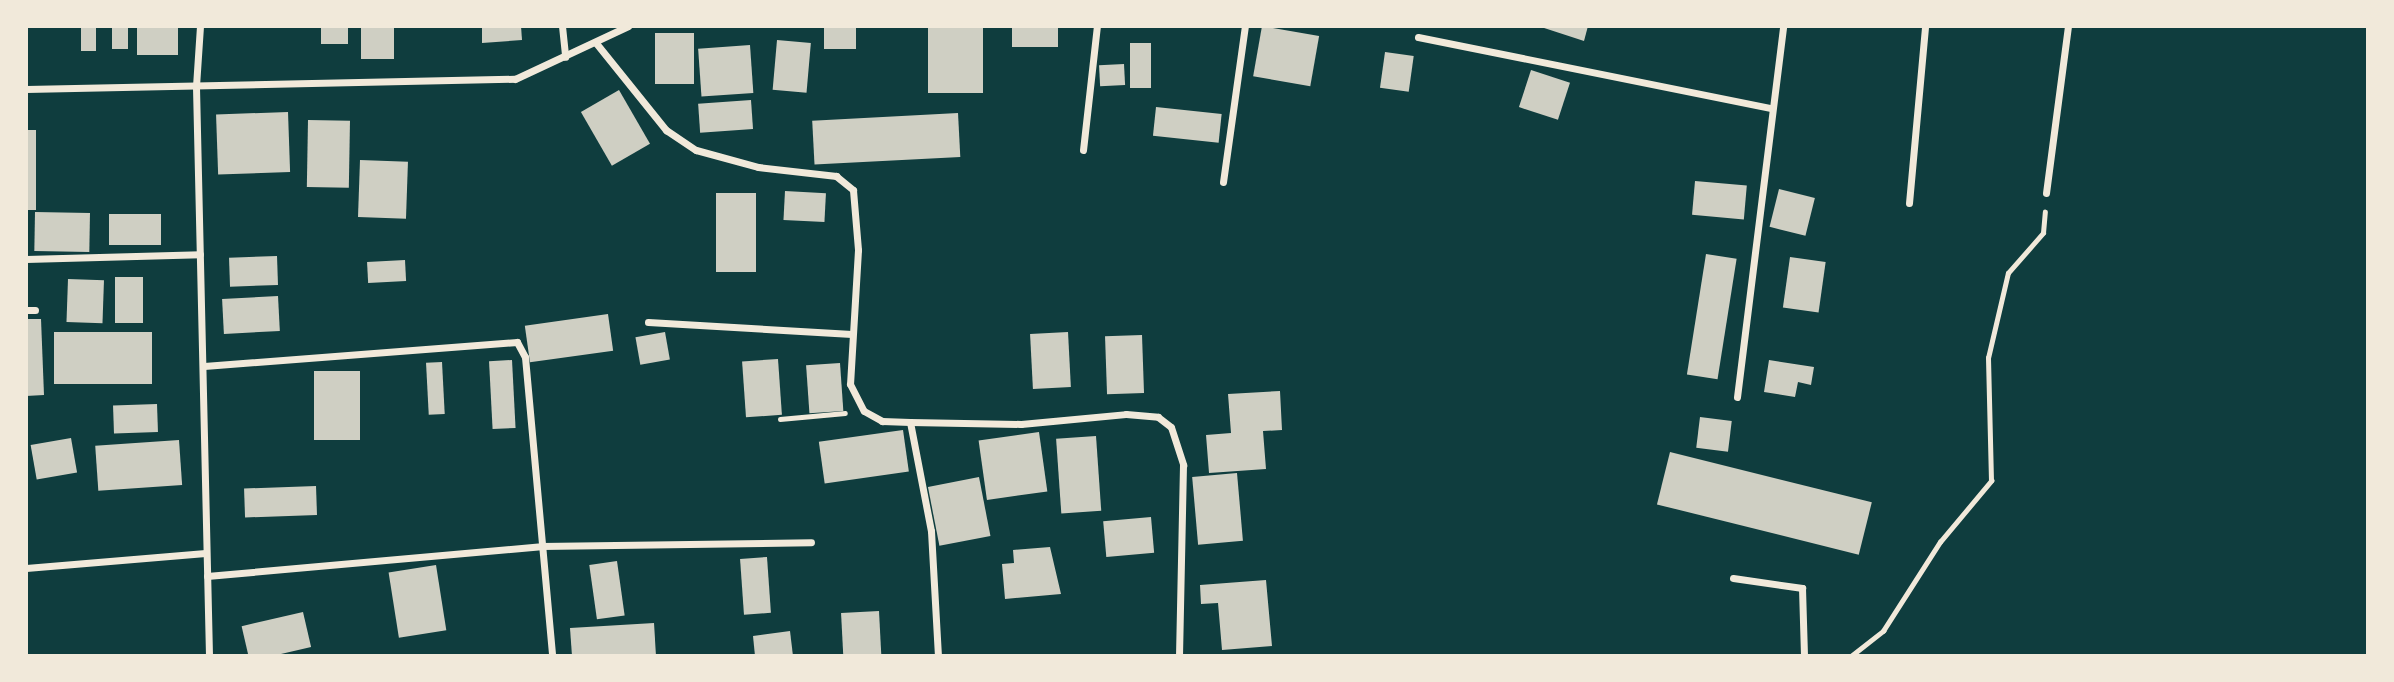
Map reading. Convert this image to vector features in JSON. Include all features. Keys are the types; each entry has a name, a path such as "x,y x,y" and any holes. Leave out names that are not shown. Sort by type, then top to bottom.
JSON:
{"street":[{"path":"200,26 196,87 209,656"},
{"path":"562,26 565,57"},
{"path":"26,89 479,82 514,79 628,26"},
{"path":"1083,150 1097,26"},
{"path":"1223,182 1245,26"},
{"path":"1737,397 1783,26"},
{"path":"1909,203 1925,26"},
{"path":"2046,193 2068,26"},
{"path":"1419,37 1771,108"},
{"path":"596,43 666,130 696,150 758,167 836,176 853,190 858,250 850,384 864,411 882,421 1021,424 1126,414 1158,417 1171,427 1183,465 1179,656"},
{"path":"26,259 200,254"},
{"path":"648,322 852,334"},
{"path":"204,366 517,342 525,357 552,656"},
{"path":"910,422 931,531 938,656"},
{"path":"207,576 541,546 811,542"},
{"path":"26,568 205,552"},
{"path":"1733,578 1802,588 1804,656"}],"path":[{"path":"1851,656 1883,631 1940,542 1991,481 1988,358 2008,273 2043,233 2046,193"},
{"path":"780,419 864,411"}],"building":[{"path":"81,26 96,26 96,51 81,51"},
{"path":"112,26 128,26 128,49 112,49"},
{"path":"137,26 178,26 178,55 137,55"},
{"path":"321,26 348,26 348,44 321,44"},
{"path":"361,26 394,26 394,59 361,59"},
{"path":"482,26 521,26 522,40 482,43"},
{"path":"824,26 856,26 856,49 824,49"},
{"path":"928,26 983,26 983,93 928,93"},
{"path":"1012,26 1058,26 1058,47 1012,47"},
{"path":"1262,26 1319,36 1310,86 1253,76"},
{"path":"1538,26 1588,26 1584,41"},
{"path":"655,33 694,33 694,84 655,84"},
{"path":"777,40 811,43 807,93 773,90"},
{"path":"1130,43 1151,43 1151,88 1130,88"},
{"path":"750,45 753,93 701,97 698,49"},
{"path":"1385,52 1414,56 1409,92 1380,88"},
{"path":"1124,64 1125,85 1100,86 1099,65"},
{"path":"1531,70 1570,83 1558,120 1519,107"},
{"path":"619,90 650,144 612,166 581,112"},
{"path":"751,100 753,129 700,133 698,104"},
{"path":"1156,107 1222,114 1219,143 1153,136"},
{"path":"288,112 290,172 218,174 216,115"},
{"path":"958,113 960,157 815,165 812,121"},
{"path":"308,120 350,121 349,188 307,187"},
{"path":"26,130 36,130 36,210 26,210"},
{"path":"360,160 408,162 406,219 358,217"},
{"path":"1695,181 1747,186 1744,219 1692,215"},
{"path":"1779,189 1815,198 1805,236 1770,227"},
{"path":"785,191 826,193 824,222 783,220"},
{"path":"716,193 756,193 756,272 716,272"},
{"path":"35,212 90,213 89,252 34,251"},
{"path":"109,214 161,214 161,245 109,245"},
{"path":"1706,254 1737,259 1718,379 1687,374"},
{"path":"277,256 278,285 230,287 229,258"},
{"path":"1790,257 1826,262 1819,313 1783,308"},
{"path":"405,260 406,281 368,283 367,262"},
{"path":"115,277 143,277 143,323 115,323"},
{"path":"68,279 104,280 102,323 66,322"},
{"path":"278,296 280,331 224,334 222,299"},
{"path":"608,314 613,351 530,362 525,326"},
{"path":"26,319 41,319 44,395 26,396"},
{"path":"54,332 152,332 152,384 54,384"},
{"path":"665,332 670,360 640,365 635,337"},
{"path":"1068,332 1071,387 1033,389 1030,334"},
{"path":"1142,335 1144,393 1107,394 1105,336"},
{"path":"778,359 782,415 746,417 742,362"},
{"path":"512,360 516,428 493,429 489,361"},
{"path":"1769,360 1814,367 1811,385 1798,382 1795,397 1764,392"},
{"path":"442,362 445,414 429,415 426,363"},
{"path":"840,363 843,411 809,413 806,365"},
{"path":"314,371 360,371 360,440 314,440"},
{"path":"1280,391 1282,430 1263,431 1266,469 1209,473 1206,435 1231,433 1228,394"},
{"path":"157,404 158,432 114,434 113,406"},
{"path":"1700,417 1732,421 1728,452 1696,448"},
{"path":"903,430 909,472 825,483 819,442"},
{"path":"1039,432 1047,491 987,500 979,440"},
{"path":"1096,436 1101,511 1061,514 1056,439"},
{"path":"71,438 77,472 37,480 31,445"},
{"path":"179,440 182,485 98,491 95,446"},
{"path":"1670,452 1872,502 1859,555 1657,504"},
{"path":"1237,473 1243,541 1198,545 1192,477"},
{"path":"979,477 990,536 939,546 928,487"},
{"path":"316,486 317,515 245,517 244,489"},
{"path":"1151,517 1154,553 1106,557 1103,521"},
{"path":"1050,547 1061,594 1005,599 1002,564 1014,563 1013,550"},
{"path":"767,557 771,613 744,615 740,559"},
{"path":"617,561 625,615 597,619 589,565"},
{"path":"436,565 446,630 399,638 389,573"},
{"path":"1266,580 1272,646 1222,650 1218,603 1201,604 1200,585"},
{"path":"879,611 881,656 843,656 841,613"},
{"path":"303,612 311,647 272,656 249,656 242,626"},
{"path":"654,623 656,656 572,656 570,628"},
{"path":"790,631 793,656 755,656 753,636"}]}
